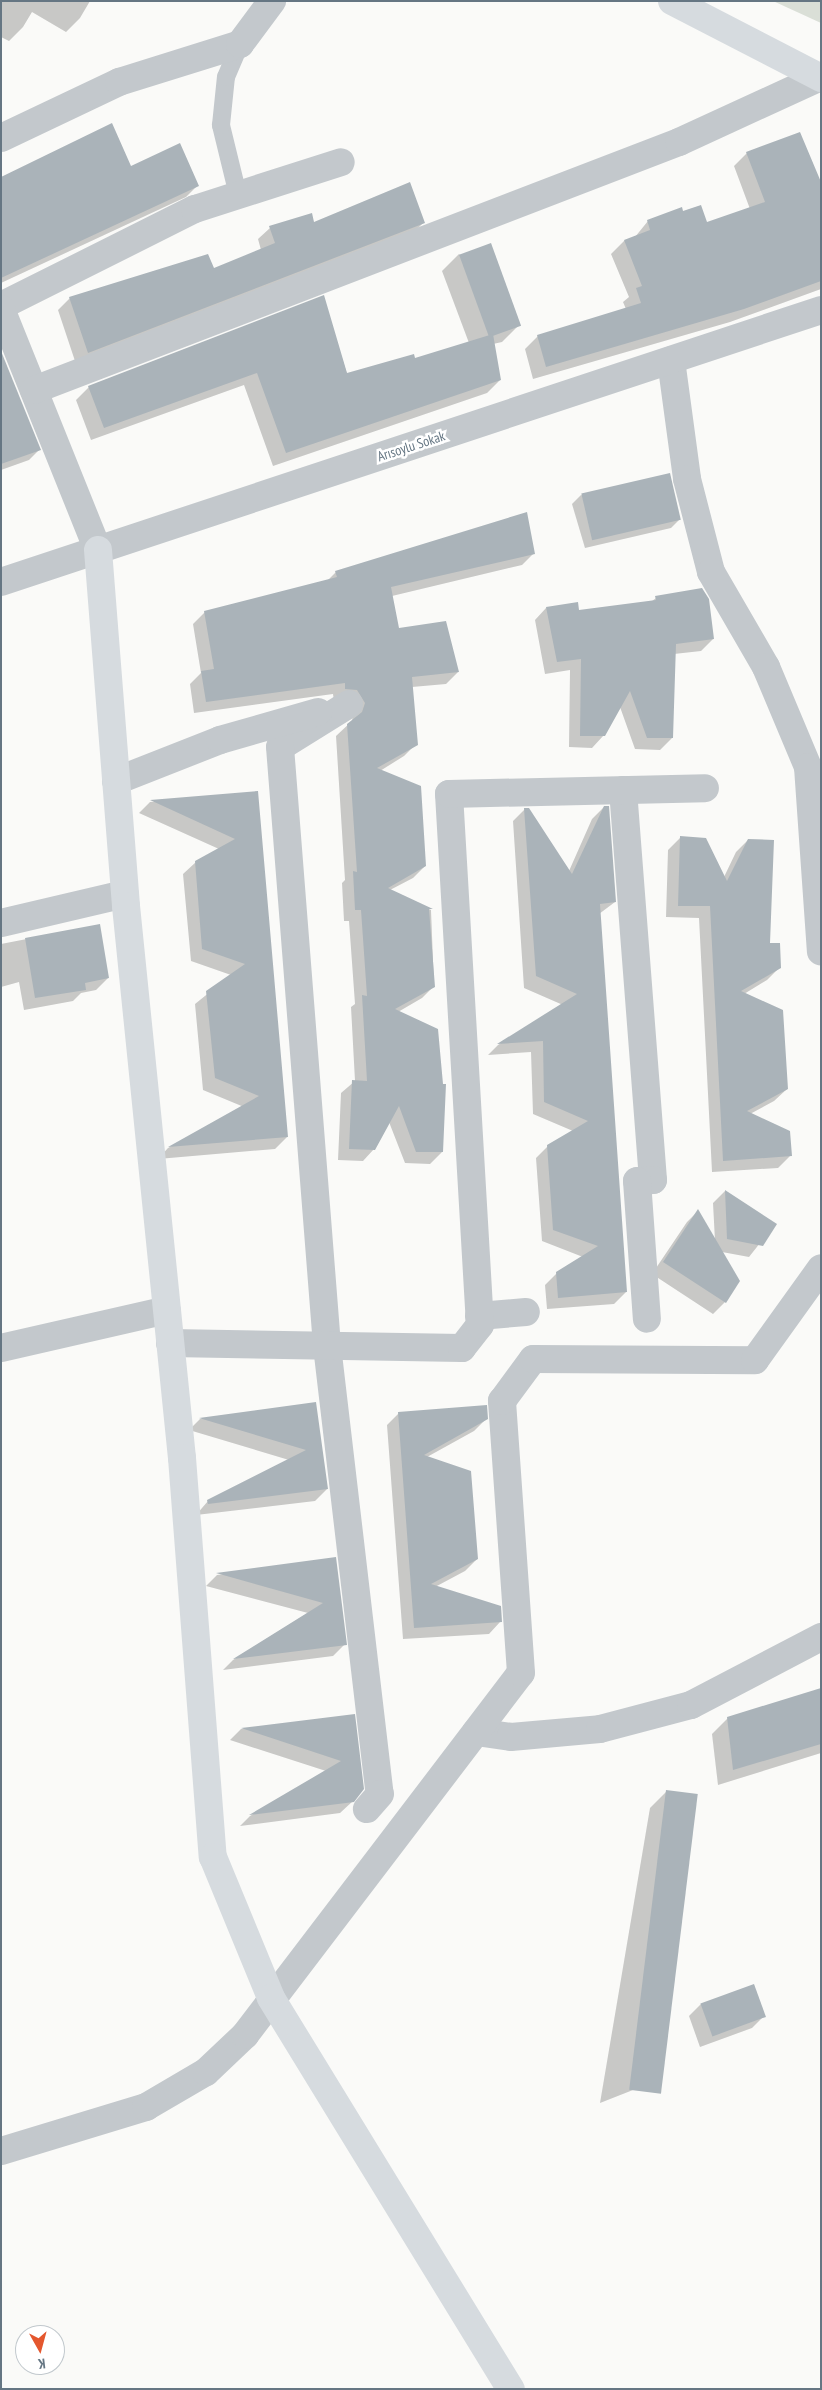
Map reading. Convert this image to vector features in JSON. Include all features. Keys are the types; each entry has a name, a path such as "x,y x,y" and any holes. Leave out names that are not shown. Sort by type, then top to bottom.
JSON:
{"street":[{"path":"1,138 119,82 240,44 272,1"},
{"path":"672,1 820,77"},
{"path":"34,390 679,142 820,77"},
{"path":"341,162 195,209 1,307 9,349 34,390 98,550 125,894 167,1310 213,1857 271,1998 511,2389"},
{"name":"Arısoylu Sokak","path":"1,582 821,310"},
{"path":"671,360 687,479 711,572 766,667 808,767 821,952"},
{"path":"116,781 220,740 349,704 280,746 327,1346 380,1794 367,1809"},
{"path":"170,1343 462,1348 480,1325 449,794 705,788"},
{"path":"623,790 653,1180 637,1181 646,1319"},
{"path":"1,923 125,894"},
{"path":"1,2151 146,2106 206,2072 245,2035 271,1998 521,1673 502,1401 533,1359 755,1360 821,1268"},
{"path":"1,1348 167,1310"},
{"path":"479,1316 526,1312"},
{"path":"476,1732 511,1737 600,1730 691,1704 821,1637"}],"lane":[{"path":"238,195 221,125 226,77 240,44"}],"shaded area":[{"path":"773,1 821,1 821,23"}],"building":[{"path":"112,123 131,166 180,143 199,186 1,278 1,177"},
{"path":"800,132 821,182 821,281 744,309 546,367 537,335 641,303 636,288 642,286 624,240 650,230 647,220 682,207 683,211 701,205 707,222 765,202 746,152"},
{"path":"410,182 425,223 88,353 69,297 208,254 214,268 275,243 269,226 312,213 314,222"},
{"path":"491,243 521,326 489,337 459,255"},
{"path":"324,295 347,373 414,354 415,358 493,334 501,380 286,453 257,373 104,428 88,386"},
{"path":"1,351 41,450 1,464"},
{"path":"670,473 681,520 592,540 581,493"},
{"path":"527,512 535,554 391,587 399,628 446,621 459,672 412,677 418,745 377,768 421,786 426,866 388,888 433,909 429,909 435,987 395,1009 438,1029 443,1084 446,1084 443,1152 416,1152 399,1106 375,1150 349,1149 352,1080 367,1081 362,995 367,996 361,910 355,910 353,871 357,872 347,724 362,712 365,703 357,690 345,689 345,683 206,702 201,671 214,669 204,611 337,577 335,571"},
{"path":"702,588 709,599 714,639 676,644 673,738 647,738 630,691 605,736 580,736 581,659 557,662 546,607 578,602 579,610 656,600 655,596"},
{"path":"258,791 288,1137 168,1147 259,1096 215,1078 206,991 245,964 202,949 195,861 235,839 150,800"},
{"path":"604,806 609,806 616,902 600,904 627,1292 558,1298 556,1272 598,1246 553,1230 547,1145 588,1121 544,1102 543,1041 497,1044 577,994 536,976 524,808 529,808 572,874"},
{"path":"680,836 706,838 727,881 748,839 774,840 770,943 780,943 781,968 741,991 783,1010 788,1089 747,1111 790,1131 792,1156 723,1161 710,906 678,906"},
{"path":"100,924 109,978 85,983 86,990 35,998 25,938"},
{"path":"725,1190 777,1224 763,1246 727,1239"},
{"path":"698,1209 740,1281 726,1303 663,1262"},
{"path":"316,1402 328,1489 208,1504 207,1500 306,1450 199,1418"},
{"path":"487,1405 488,1419 424,1455 471,1471 478,1559 431,1584 501,1606 502,1622 414,1628 398,1412"},
{"path":"336,1557 347,1645 233,1659 323,1603 216,1573"},
{"path":"821,1688 821,1744 733,1770 727,1717"},
{"path":"355,1714 364,1789 354,1802 249,1815 341,1761 241,1728"},
{"path":"666,1790 698,1794 661,2094 629,2090"},
{"path":"754,1984 766,2017 712,2036 700,2003"}]}
